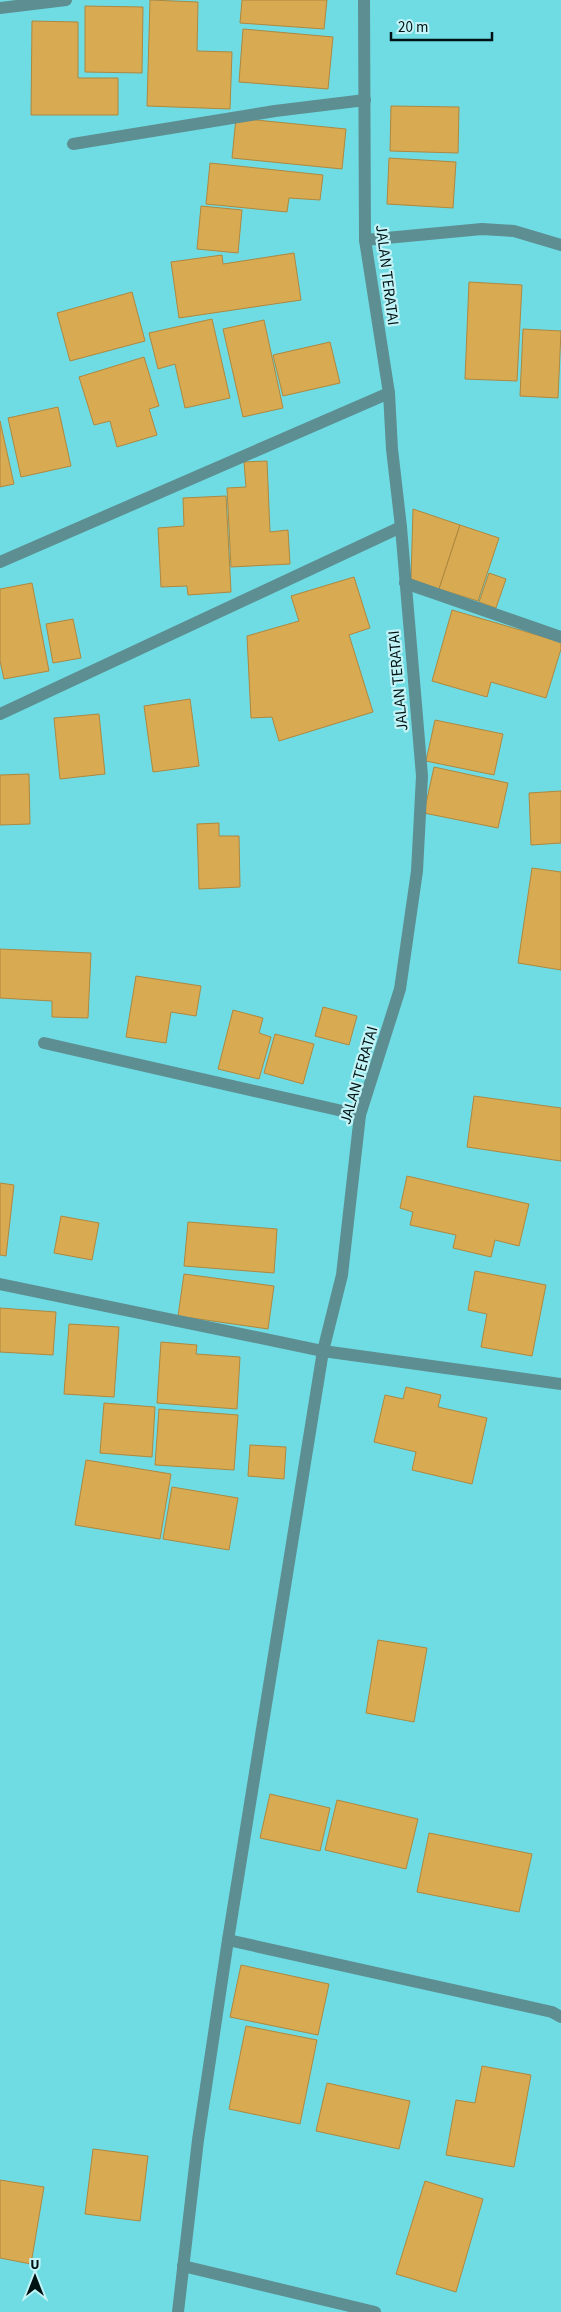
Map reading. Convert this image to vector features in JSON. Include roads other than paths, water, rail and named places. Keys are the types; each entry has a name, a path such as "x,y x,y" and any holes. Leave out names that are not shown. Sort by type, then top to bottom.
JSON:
{"street":[{"path":"0,8 66,0"},
{"name":"JALAN TERATAI","path":"178,2312 198,2140 228,1940 323,1351 342,1275 360,1115 400,989 417,871 422,776 401,527 392,449 389,393 364,240 364,0"},
{"path":"73,144 275,111 364,100"},
{"path":"364,240 482,229 514,232 561,245"},
{"path":"0,562 389,393"},
{"path":"0,714 401,527"},
{"path":"405,583 561,636"},
{"path":"44,1043 360,1115"},
{"path":"0,1284 323,1351 561,1384"},
{"path":"228,1940 552,2012 561,2016"},
{"path":"183,2266 376,2312"}]}
